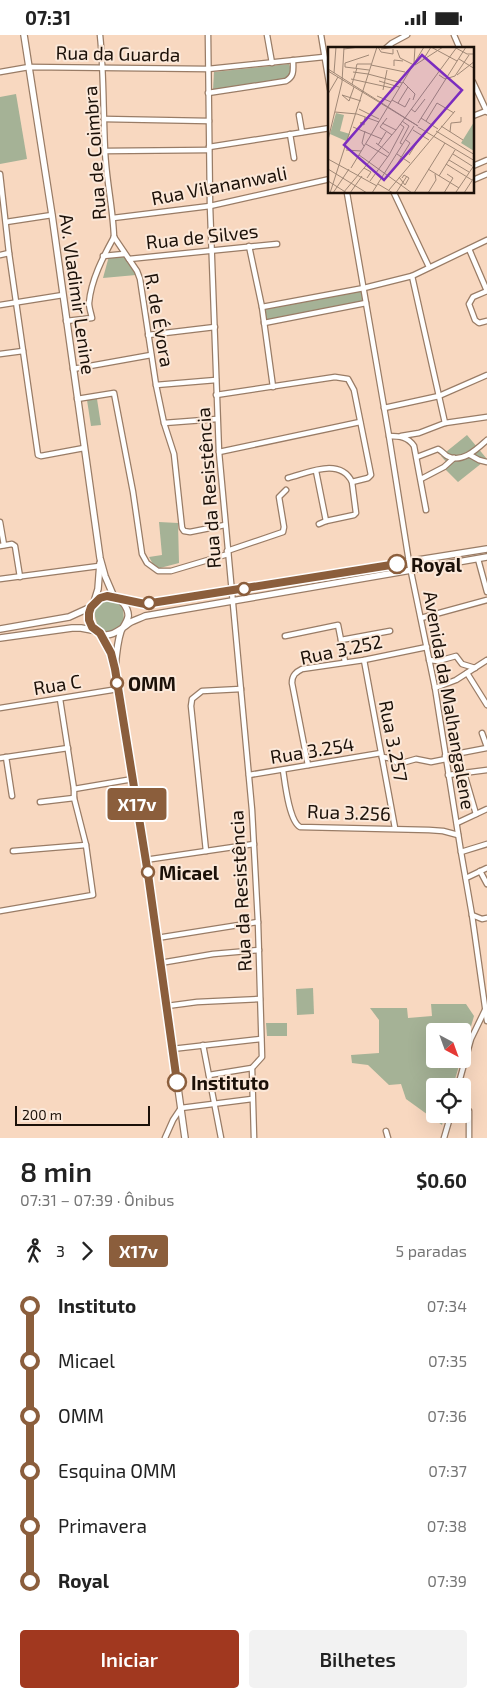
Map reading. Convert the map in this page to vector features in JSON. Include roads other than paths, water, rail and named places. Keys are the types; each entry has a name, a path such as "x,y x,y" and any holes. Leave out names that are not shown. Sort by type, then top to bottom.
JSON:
{"main road":[{"name":"Av. Vladimir Lenine","path":"24,35 52,215 101,565 116,598"},
{"path":"185,1138 157,938 118,686 111,653 89,620 89,613 93,605 100,598 107,596 145,604 487,549"},
{"path":"0,638 72,628 81,628 111,635 122,630 131,622 145,617 487,557"},
{"name":"Av. Vladimir Lenine","path":"93,605 98,589 101,565"},
{"path":"115,669 122,630 128,617 126,607 116,598"},
{"path":"0,629 69,617 93,605"}],"street":[{"name":"Rua de Coimbra","path":"100,35 103,67 105,151 114,237"},
{"name":"Rua da Resistência","path":"208,35 211,251 217,419 224,525 249,775 258,922 262,1057 252,1068"},
{"path":"267,35 272,63"},
{"path":"321,35 328,78"},
{"path":"387,47 407,35"},
{"path":"454,35 459,47"},
{"name":"Rua da Guarda","path":"0,71 29,67 208,69 324,57"},
{"path":"208,93 286,81 293,74 293,60"},
{"path":"474,84 487,111 474,116"},
{"path":"298,115 302,132"},
{"path":"104,119 209,121"},
{"path":"105,151 209,148 328,128"},
{"path":"290,134 294,158"},
{"path":"474,165 487,160"},
{"path":"0,174 38,455 84,448"},
{"path":"474,180 487,174"},
{"name":"Rua Vilananwali","path":"113,218 210,206 328,179"},
{"name":"Avenida da Malhangalene","path":"347,194 409,562 434,687 472,915 487,1019"},
{"path":"394,194 428,267"},
{"path":"6,222 52,215"},
{"path":"66,321 92,318 89,303 95,279 103,256 114,237"},
{"name":"R. de Évora","path":"114,237 137,271 140,279 156,385 164,423 174,454 182,528 184,531 190,532 224,525"},
{"path":"262,307 364,288 412,276 487,240"},
{"name":"Rua de Silves","path":"129,259 277,244"},
{"path":"249,246 262,307 273,387"},
{"path":"469,249 487,291 473,297 468,304 475,320 479,323 487,321"},
{"path":"0,255 10,253"},
{"path":"103,256 124,254"},
{"path":"412,276 445,423"},
{"path":"0,305 63,295"},
{"path":"264,323 366,303"},
{"path":"148,335 215,327"},
{"path":"0,354 24,351"},
{"path":"73,369 151,355"},
{"path":"384,407 439,396 487,375"},
{"path":"216,395 335,377 348,379 354,390 371,475 368,478 352,482"},
{"path":"156,385 216,380"},
{"path":"77,399 114,393 133,492 142,554 147,563 158,571 171,571 283,532 284,527 279,497 286,489"},
{"path":"389,436 420,433 445,423 487,417"},
{"path":"164,423 217,419"},
{"path":"219,453 360,422"},
{"path":"401,436 410,440 414,446 426,510"},
{"path":"417,457 438,449 446,456 454,458 470,455 487,440"},
{"path":"470,455 479,460 487,461"},
{"path":"421,479 444,467 454,458"},
{"path":"288,478 336,468 346,473 352,482 356,513 318,524"},
{"path":"316,471 326,521"},
{"path":"0,522 2,545 12,544 17,549 20,577"},
{"path":"478,559 487,592"},
{"path":"0,579 101,565"},
{"path":"421,618 487,600"},
{"path":"285,636 338,625 345,662"},
{"path":"340,640 390,631"},
{"name":"Rua 3.252","path":"308,765 292,678 296,672 302,669 364,660 427,647"},
{"path":"429,660 438,661 456,656 462,664 475,668"},
{"name":"Rua 3.257","path":"364,660 395,828"},
{"path":"434,687 456,680 486,663"},
{"path":"467,673 487,705"},
{"name":"Rua C","path":"0,707 60,699 118,686"},
{"path":"206,851 196,759 192,699 202,691 241,689"},
{"path":"0,911 93,895 86,845 74,797 60,699"},
{"path":"381,755 402,763 416,759 431,762 487,747 482,733"},
{"path":"0,758 68,748"},
{"name":"Rua 3.254","path":"249,775 381,755"},
{"path":"6,757 12,796"},
{"name":"Rua 3.256","path":"283,770 291,813 300,827 395,828 443,831 458,835"},
{"path":"448,775 487,770"},
{"path":"464,773 476,814"},
{"path":"74,789 133,779"},
{"path":"40,802 74,797"},
{"path":"457,823 487,809"},
{"path":"145,859 254,844"},
{"path":"13,851 86,845"},
{"path":"461,852 487,845"},
{"path":"466,878 487,868"},
{"path":"480,871 487,884"},
{"path":"472,915 482,919 487,918"},
{"path":"157,938 258,922"},
{"path":"166,962 213,954 259,950"},
{"path":"167,1006 197,1002 260,999"},
{"path":"460,1078 470,1039 485,1009"},
{"path":"172,1049 262,1039"},
{"path":"203,1045 221,1138"},
{"path":"208,1075 252,1068 254,1138"},
{"path":"165,1138 181,1109 252,1099"},
{"path":"444,1138 448,1123"},
{"path":"469,1123 469,1138"},
{"path":"386,1131 388,1138"}],"place":[{"name":"Royal","path":"397,564"},
{"name":"OMM","path":"117,683"},
{"name":"Micael","path":"148,872"},
{"name":"Instituto","path":"177,1082"}]}
